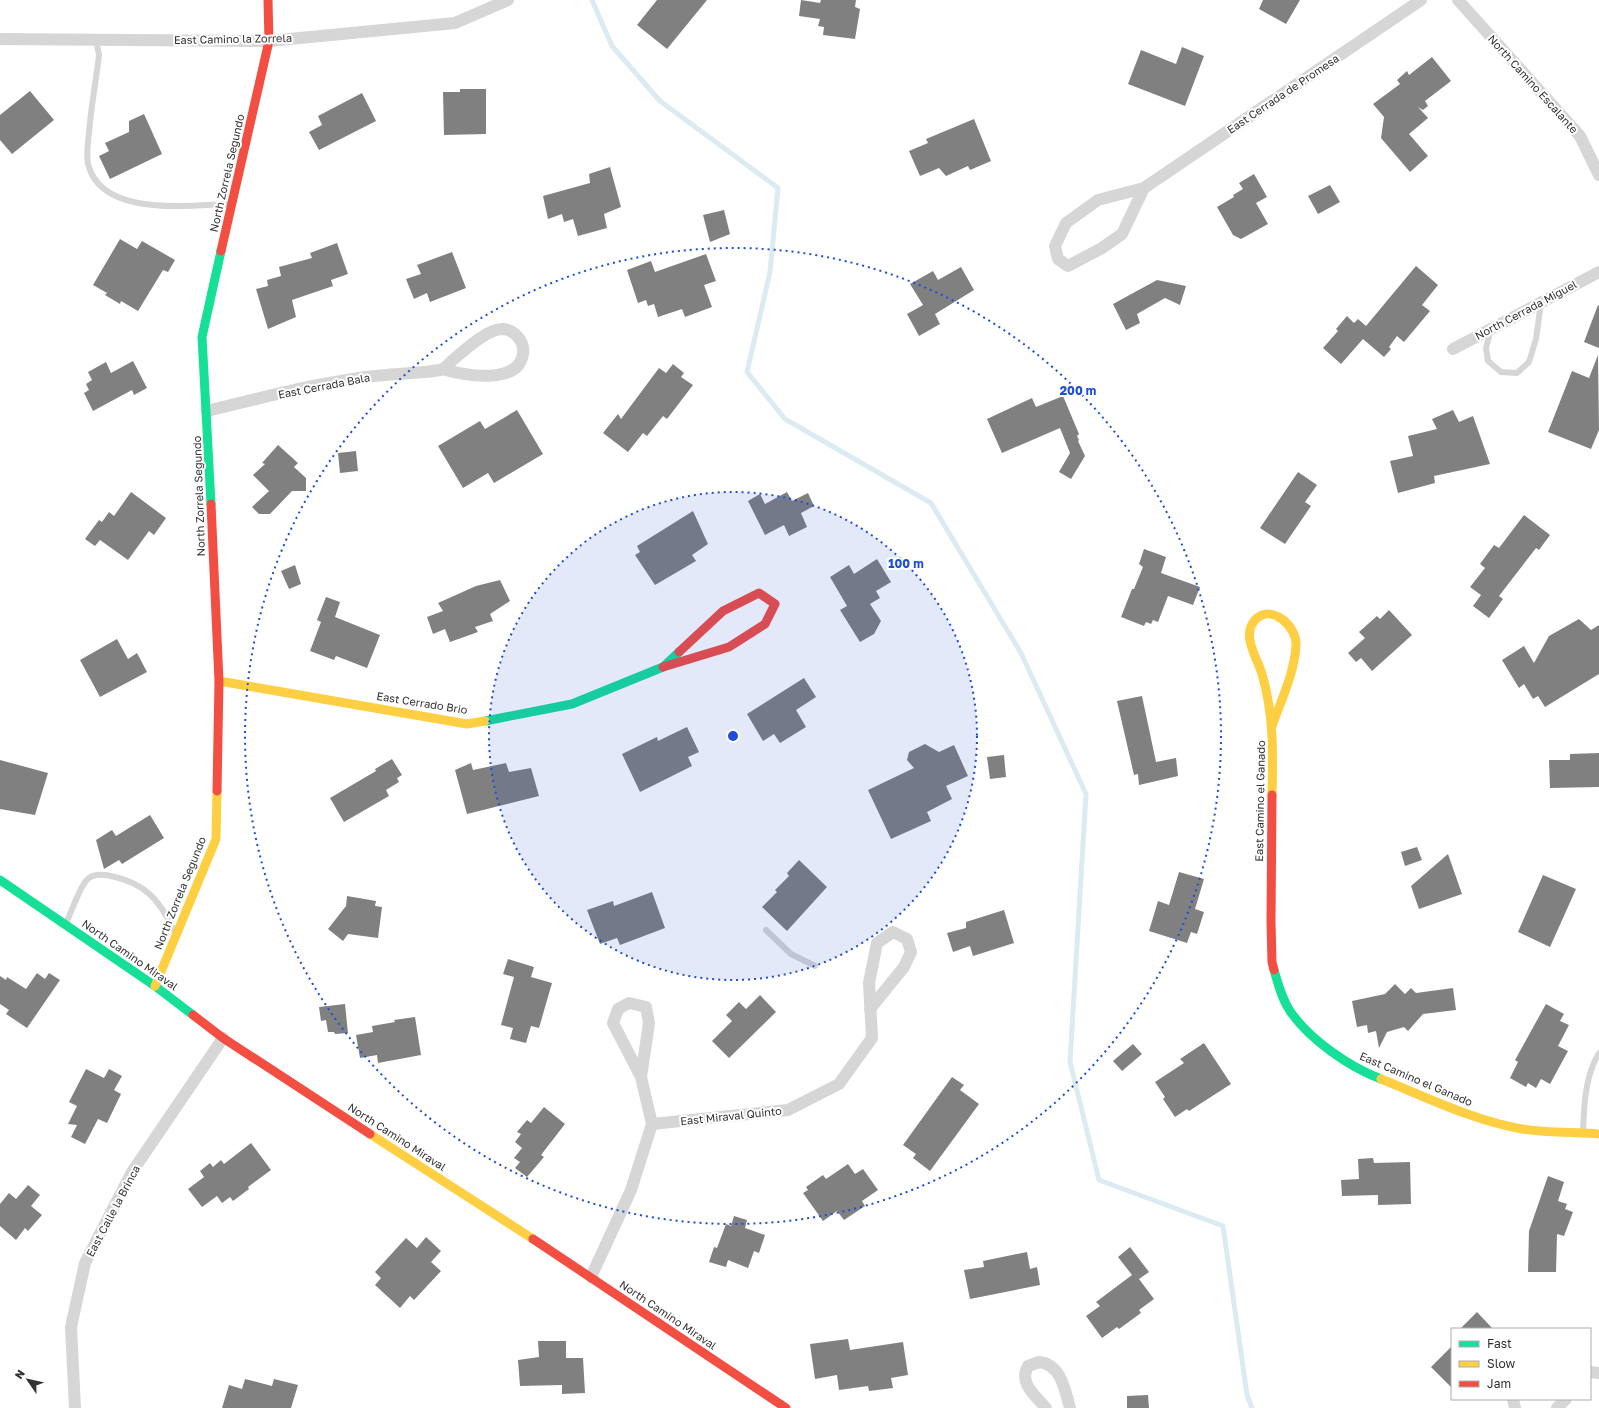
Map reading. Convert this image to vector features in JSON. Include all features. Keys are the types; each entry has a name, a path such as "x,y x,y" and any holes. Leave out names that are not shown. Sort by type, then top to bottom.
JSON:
{"street":[{"name":"North Zorrela Segundo","path":"155,986 216,839 219,681 207,411 202,337 269,41 268,0"},
{"name":"East Camino la Zorrela","path":"0,39 269,41 455,24 508,0"},
{"name":"East Cerrada de Promesa","path":"1144,188 1122,234 1102,248 1068,266 1058,259 1054,246 1066,223 1098,200 1144,188 1422,0"},
{"name":"North Camino Escalante","path":"1458,0 1580,136 1599,175"},
{"name":"North Cerrada Miguel","path":"1453,349 1599,272"},
{"name":"East Cerrada Bala","path":"207,411 334,382 383,375 442,369 461,374 481,376 502,374 511,371 519,364 523,356 521,340 513,332 504,329 495,330 484,336 442,369"},
{"name":"East Cerrado Brio","path":"219,681 467,724 572,704 663,666 729,647 765,624 775,604 759,593 723,610 663,666"},
{"name":"East Camino el Ganado","path":"1272,726 1294,657 1296,637 1288,623 1282,618 1274,615 1266,615 1258,617 1252,623 1248,636 1268,695 1272,726 1272,962 1282,996 1290,1011 1302,1025 1330,1051 1360,1070 1378,1078 1474,1116 1509,1126 1599,1134"},
{"name":"North Camino Miraval","path":"0,880 155,986 223,1038 591,1277 786,1408"},
{"name":"East Miraval Quinto","path":"652,1124 788,1110 839,1084 872,1038 870,1009 869,983 877,943 893,932 908,939 911,952 904,967 870,1009"},
{"path":"591,1277 631,1190 652,1124 641,1077 613,1023 618,1009 629,1003 646,1007 649,1023 641,1077"},
{"name":"East Calle la Brinca","path":"75,1408 71,1328 85,1262 132,1172 223,1038"},
{"path":"1046,1408 1031,1391 1025,1380 1028,1366 1038,1362 1049,1365 1058,1373 1070,1408"},
{"path":"1557,1408 1565,1400"}],"lane":[{"path":"96,40 99,55 88,146 88,164 98,185 113,196 132,203 162,206 232,204"},
{"path":"1491,329 1486,348 1488,361 1501,372 1517,373 1528,362 1536,339 1541,303"},
{"path":"65,924 86,882 92,877 101,873 133,882 143,888 157,902 168,917 176,934"},
{"path":"766,930 791,954 815,966"},
{"path":"1582,1133 1584,1103 1589,1076 1594,1060 1599,1053"}],"building":[{"path":"657,0 707,0 667,49 637,25"},
{"path":"801,0 820,3 821,0 856,0 855,7 860,9 855,39 823,35 824,27 818,26 820,19 799,16"},
{"path":"1263,0 1300,0 1286,24 1259,9"},
{"path":"1182,47 1204,56 1185,106 1128,84 1141,50 1176,64"},
{"path":"1432,57 1451,81 1425,101 1428,106 1423,110 1418,107 1428,118 1409,134 1428,156 1410,172 1381,138 1384,117 1373,104 1400,84 1397,80 1407,71 1409,75"},
{"path":"460,89 486,89 486,134 444,135 443,92 460,92"},
{"path":"30,91 54,120 12,154 0,140 0,115"},
{"path":"362,93 376,121 319,150 309,132 322,125 318,116"},
{"path":"144,114 162,154 110,179 99,156 109,151 105,143 129,132 129,121"},
{"path":"974,119 991,161 970,170 968,166 946,176 939,168 920,176 909,151 928,143 926,139"},
{"path":"610,167 621,207 604,214 607,228 578,236 573,219 564,222 562,214 548,219 543,196 590,183 589,174"},
{"path":"1254,174 1267,197 1256,203 1268,224 1241,239 1233,235 1217,207 1234,197 1233,195 1243,189 1239,183"},
{"path":"1330,185 1340,202 1318,214 1308,196"},
{"path":"724,210 730,234 710,242 703,215"},
{"path":"120,239 137,249 142,241 175,260 168,272 163,270 138,311 121,301 120,304 105,295 107,293 93,285"},
{"path":"337,243 348,274 331,280 333,286 292,300 296,317 268,329 256,289 268,286 267,280 281,276 279,267 312,258 310,253"},
{"path":"452,252 466,288 430,302 427,293 414,299 406,279 421,274 417,265"},
{"path":"706,254 716,281 704,285 712,307 685,317 682,309 658,317 654,304 648,306 646,300 638,303 627,270 651,261 655,272"},
{"path":"1416,266 1438,285 1422,305 1430,311 1404,342 1397,336 1389,347 1391,349 1384,357 1363,339 1341,364 1323,348 1338,331 1336,329 1347,316 1354,323 1358,319 1366,326"},
{"path":"961,267 974,290 935,314 940,324 919,336 907,314 923,305 910,284 933,271 938,280"},
{"path":"1157,280 1186,286 1180,305 1165,298 1137,314 1140,323 1126,330 1113,304"},
{"path":"1598,305 1599,306 1599,348 1584,342"},
{"path":"1598,355 1599,430 1591,449 1548,432 1572,371 1589,378"},
{"path":"133,361 147,388 134,395 132,390 93,411 84,393 89,390 86,384 92,380 88,372 106,362 111,373"},
{"path":"673,364 684,373 681,377 693,385 667,419 663,416 647,436 643,433 628,452 603,433 618,414 621,419 659,368 666,373"},
{"path":"1063,396 1079,434 1077,436 1078,441 1085,456 1071,479 1059,472 1070,453 1060,428 1002,453 987,419 1032,398 1036,407"},
{"path":"517,410 543,454 494,483 488,473 463,488 438,446 480,421 485,429"},
{"path":"1453,410 1459,422 1473,416 1490,464 1434,476 1435,483 1398,493 1390,461 1413,456 1408,436 1437,429 1432,419"},
{"path":"278,445 298,463 294,467 306,478 306,491 292,491 270,514 259,514 252,507 269,491 253,475 265,464 262,463"},
{"path":"356,451 358,471 340,473 338,453"},
{"path":"1298,472 1317,485 1305,502 1311,506 1285,544 1260,528"},
{"path":"131,492 166,518 154,535 149,531 128,560 100,540 95,546 85,539 99,520 102,522 109,512 114,516"},
{"path":"787,492 792,501 808,493 814,506 801,513 807,527 789,536 784,525 765,535 748,501 760,494 765,504"},
{"path":"693,511 708,544 692,555 696,561 655,585 635,555 640,552 637,546"},
{"path":"1524,515 1550,535 1539,550 1536,548 1499,596 1503,599 1489,618 1473,606 1481,595 1470,587 1485,568 1480,564 1494,545 1499,548"},
{"path":"1144,549 1166,557 1161,573 1200,587 1193,605 1168,596 1158,622 1153,620 1151,624 1146,622 1144,626 1121,617 1132,589 1134,589 1143,567 1139,564"},
{"path":"877,559 891,582 876,591 880,598 870,604 881,621 874,634 860,642 840,610 847,606 830,577 849,565 854,574"},
{"path":"295,565 301,584 289,589 281,571"},
{"path":"500,580 510,601 490,614 493,621 475,627 478,632 450,642 445,629 433,634 427,617 443,611 438,603 476,586"},
{"path":"326,597 340,602 335,617 380,635 367,668 336,656 334,660 310,651 321,622 317,620"},
{"path":"1389,610 1412,635 1372,671 1361,658 1356,662 1348,653 1365,638 1359,632 1377,616 1380,619"},
{"path":"1579,619 1591,630 1599,625 1599,674 1545,707 1538,696 1533,699 1524,684 1519,688 1502,660 1524,646 1534,663 1549,636"},
{"path":"117,639 128,659 137,653 147,672 100,697 80,660"},
{"path":"804,678 816,697 796,710 806,727 780,743 774,734 763,741 747,714"},
{"path":"1142,696 1156,762 1176,758 1178,776 1139,785 1138,774 1134,775 1117,701"},
{"path":"687,727 699,752 688,757 692,766 640,792 622,754 657,737 658,741"},
{"path":"925,744 939,752 954,745 968,776 946,786 952,799 927,812 931,821 891,839 868,790 914,768 907,760 909,752"},
{"path":"1599,753 1599,787 1550,788 1549,760 1570,760 1570,754"},
{"path":"1004,755 1006,777 990,779 987,757"},
{"path":"392,759 402,775 397,778 399,782 386,790 389,796 344,822 330,798 376,771 375,769"},
{"path":"0,760 48,773 35,815 0,809"},
{"path":"471,763 473,770 506,763 509,772 531,768 539,796 467,814 455,770"},
{"path":"150,815 164,838 122,864 119,860 104,869 96,840 112,830 116,836"},
{"path":"1417,847 1422,860 1405,866 1401,852"},
{"path":"1448,854 1462,894 1419,909 1411,886"},
{"path":"799,860 827,887 787,931 762,907 777,892 775,890 789,876 787,873"},
{"path":"1179,872 1204,879 1195,909 1204,912 1197,934 1191,932 1187,943 1149,931 1158,901 1169,905"},
{"path":"1543,875 1576,889 1550,947 1518,932"},
{"path":"652,892 665,928 620,945 617,938 600,944 587,910 613,901 614,906"},
{"path":"347,896 376,901 375,906 382,907 378,938 348,934 343,941 328,929 346,906"},
{"path":"1004,910 1014,943 973,956 970,946 953,952 947,933 966,928 966,922"},
{"path":"508,959 534,967 531,977 552,983 539,1028 531,1026 526,1043 510,1039 513,1028 501,1025 514,977 503,974"},
{"path":"37,973 45,979 49,973 60,980 27,1028 6,1014 9,1010 0,1004 0,976 6,980 7,977 26,989"},
{"path":"1395,984 1405,994 1411,988 1416,993 1453,988 1456,1010 1423,1014 1408,1031 1404,1027 1387,1032 1379,1048 1376,1031 1368,1033 1367,1025 1357,1027 1352,1001 1385,994"},
{"path":"760,995 776,1012 729,1058 712,1041 732,1021 726,1015 739,1002 746,1009"},
{"path":"345,1004 348,1033 335,1034 334,1032 328,1032 326,1020 321,1021 319,1007"},
{"path":"1546,1004 1564,1014 1560,1021 1569,1025 1558,1046 1568,1051 1550,1084 1541,1079 1536,1088 1528,1083 1526,1087 1510,1078 1518,1062 1515,1060"},
{"path":"415,1017 421,1055 378,1063 377,1055 360,1058 356,1035 373,1032 372,1026 395,1022 394,1020"},
{"path":"1204,1043 1231,1084 1189,1111 1187,1109 1175,1117 1163,1099 1165,1097 1155,1082 1184,1063 1180,1059"},
{"path":"1133,1044 1142,1054 1122,1071 1113,1061"},
{"path":"86,1069 104,1078 109,1069 122,1076 114,1090 121,1094 107,1123 98,1119 85,1144 71,1137 77,1125 68,1124 77,1106 69,1102"},
{"path":"952,1077 964,1085 960,1090 979,1104 930,1171 913,1158 916,1154 903,1145"},
{"path":"544,1107 565,1124 541,1155 544,1157 527,1177 515,1168 520,1162 514,1158 522,1148 515,1142 521,1134 517,1132 527,1120 531,1123"},
{"path":"251,1143 271,1170 248,1187 249,1189 233,1201 230,1197 222,1203 217,1196 202,1207 188,1189 204,1177 200,1171 210,1163 213,1167 221,1160 224,1164"},
{"path":"1373,1158 1374,1163 1410,1162 1411,1204 1378,1205 1378,1195 1342,1196 1341,1180 1359,1179 1358,1159"},
{"path":"848,1164 855,1174 863,1169 878,1190 862,1201 865,1206 844,1220 837,1211 823,1221 803,1193 808,1190 806,1187 823,1175 826,1179"},
{"path":"1548,1176 1564,1182 1558,1201 1567,1204 1565,1209 1573,1212 1564,1236 1557,1234 1556,1272 1528,1272 1529,1231"},
{"path":"28,1185 40,1195 31,1206 42,1215 28,1231 25,1228 16,1240 0,1226 0,1204 9,1193 16,1199"},
{"path":"734,1216 747,1220 745,1228 765,1235 759,1253 754,1251 748,1268 728,1260 726,1267 709,1262 714,1247 717,1248 726,1224 731,1226"},
{"path":"426,1237 441,1251 431,1262 441,1271 414,1300 410,1296 400,1308 375,1285 381,1278 375,1272 406,1238 417,1248"},
{"path":"1130,1247 1149,1272 1139,1279 1154,1299 1139,1310 1141,1313 1119,1329 1117,1327 1102,1338 1086,1316 1100,1306 1096,1302 1132,1275 1118,1257"},
{"path":"1027,1252 1030,1269 1037,1267 1040,1285 970,1299 964,1270 984,1267 983,1261"},
{"path":"1477,1312 1492,1328 1461,1328"},
{"path":"848,1339 850,1350 903,1342 908,1375 891,1378 893,1388 869,1391 868,1386 839,1390 837,1375 815,1379 810,1344"},
{"path":"538,1341 566,1341 566,1358 583,1358 585,1393 562,1394 562,1385 520,1386 518,1360 539,1357"},
{"path":"1451,1347 1451,1387 1431,1367"},
{"path":"245,1379 272,1386 274,1379 298,1385 291,1408 222,1408 229,1385 242,1389"},
{"path":"1148,1395 1149,1408 1127,1408 1127,1396"}],"waterway":[{"path":"592,0 612,46 660,101 778,188 770,272 747,372 785,419 931,503 1021,653 1086,794 1070,1062 1099,1180 1223,1226 1247,1395 1252,1408"}],"traffic: fast":[{"path":"211,504 202,337 221,251"},
{"path":"485,721 572,704 663,667 679,652"},
{"path":"0,880 155,986 193,1015"},
{"path":"1274,970 1280,991 1287,1006 1308,1032 1343,1060 1381,1079"}],"traffic: slow":[{"path":"1272,726 1293,665 1296,645 1295,638 1288,624 1275,615 1268,614 1261,615 1255,620 1249,633 1251,647 1262,674 1269,704 1272,734 1272,795"},
{"path":"219,681 467,724 485,721"},
{"path":"155,986 216,839 217,791"},
{"path":"1381,1079 1450,1108 1504,1125 1541,1131 1599,1134"},
{"path":"370,1134 533,1239"}],"traffic: jam":[{"path":"221,251 269,41 268,0"},
{"path":"211,504 219,681 217,791"},
{"path":"663,667 729,647 765,624 775,604 759,593 723,611 679,652"},
{"path":"1272,795 1271,921 1272,962 1274,970"},
{"path":"193,1015 223,1038 370,1134"},
{"path":"533,1239 786,1408"}]}
